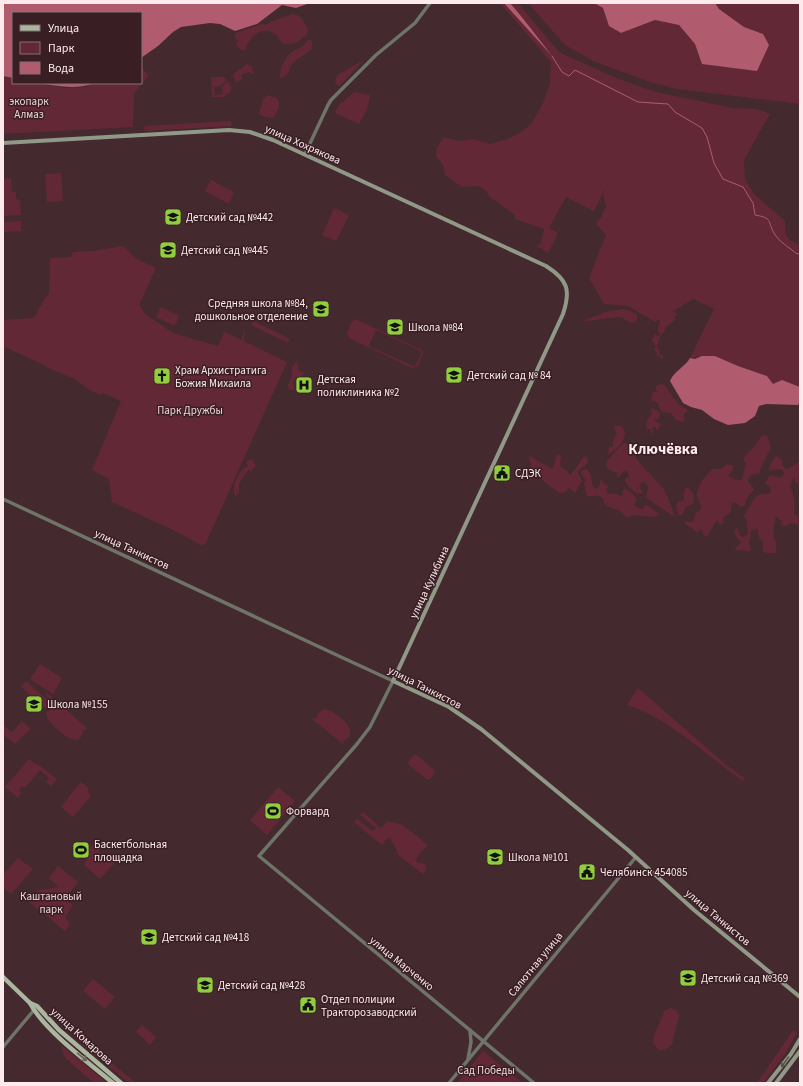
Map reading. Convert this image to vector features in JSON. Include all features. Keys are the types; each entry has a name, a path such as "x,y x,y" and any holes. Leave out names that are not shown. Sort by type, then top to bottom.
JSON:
{"main road":[{"name":"улица Хохрякова","path":"3,143 241,130 261,135 546,266 563,279 567,287"},
{"name":"улица Кулибина","path":"393,680 563,314 567,299 567,287"},
{"name":"улица Танкистов","path":"393,680 449,707 469,720 636,857 694,910 800,997"},
{"name":"улица Комарова","path":"3,977 59,1030 121,1083"},
{"name":"улица Комарова","path":"36,1008 73,1050 113,1083"},
{"path":"768,1083 787,1059 800,1039"},
{"path":"776,1083 800,1051"}],"street":[{"path":"305,154 328,105 332,100 376,55 415,23 430,3"},
{"name":"улица Танкистов","path":"3,498 393,680"},
{"name":"улица Кулибина","path":"259,856 357,744 370,727 393,680"},
{"name":"улица Марченко","path":"259,856 534,1083"},
{"name":"Салютная улица","path":"449,1083 636,857"},
{"path":"3,1047 36,1008"},
{"path":"467,1061 471,1042 470,1030"}],"green space":[{"path":"500,3 518,3 559,52 619,79 656,92 733,108 756,109 770,114 744,160 745,179 754,194 785,221 788,238 800,244 800,387 782,380 773,384 767,376 715,356 690,358 714,309 694,299 671,312 676,311 675,313 678,313 674,317 676,319 665,328 664,332 659,337 657,346 660,351 659,354 663,356 663,359 656,355 657,352 654,350 656,348 652,341 655,333 659,336 660,332 658,332 658,330 660,319 655,322 628,306 604,304 589,278 606,235 596,224 606,206 603,195 608,184 594,211 566,197 549,228 558,233 548,253 541,248 536,247 541,243 544,229 515,219 515,215 491,198 484,189 478,186 462,187 445,175 443,165 436,156 437,147 444,137 459,141 474,139 489,144 505,140 520,133 532,123 543,103 550,84 551,62"},
{"path":"528,3 594,3 603,8 609,26 621,33 655,20 679,25 695,44 702,64 763,34 744,27 719,9 715,3 800,3 800,104 677,89 650,82 593,61 565,45"},
{"path":"293,14 301,17 308,29 307,34 298,42 292,44 284,43 281,42 272,32 262,31 253,36 245,51 236,46 238,40 235,38 235,33 262,24 265,25"},
{"path":"308,40 311,40 312,43 311,50 292,63 287,75 282,78 280,77 281,68 287,56 303,46"},
{"path":"364,60 339,86 335,83 337,75"},
{"path":"247,64 251,66 254,73 251,74 249,72 241,75 242,79 236,82 233,74"},
{"name":"экопарк Алмаз","path":"142,69 149,75 142,84"},
{"name":"экопарк Алмаз","path":"3,76 12,78 12,84 42,84 65,88 86,87 94,84 142,84 134,94 133,127 3,134"},
{"path":"211,77 223,77 227,80 221,86 214,87 215,95 223,94 222,87 228,81 231,91 224,97 212,97"},
{"path":"354,92 370,95 367,110 359,124 335,113 338,106"},
{"path":"268,95 277,98 279,102 279,108 274,117 269,118 260,115 259,112 264,98"},
{"path":"231,121 232,126 144,130 145,126"},
{"path":"61,173 63,201 47,202 45,174"},
{"path":"11,178 12,192 16,192 16,199 20,200 21,215 3,216 3,179"},
{"path":"211,180 234,192 229,204 205,191"},
{"path":"334,208 349,215 336,241 322,235"},
{"path":"21,221 21,231 4,232 3,222"},
{"name":"Парк Дружбы","path":"123,246 135,258 156,268 139,305 144,313 173,333 218,346 224,332 242,340 245,331 244,341 287,362 205,545 204,544 203,546 171,529 112,502 109,479 92,470 121,401 103,393 100,395 88,389 75,379 48,368 3,346 3,320 34,318 46,296 49,294 50,258 71,257 73,252 92,251"},
{"path":"161,307 179,316 175,326 156,317"},
{"path":"623,309 631,311 637,315 637,320 634,323 619,317 584,320 602,314 601,313"},
{"path":"355,319 422,350 423,354 418,366 412,368 349,338 347,333 352,321","holes":["376,330 421,351 416,365 413,366 369,346"]},
{"path":"252,322 255,322 288,338 288,343 251,325"},
{"path":"297,361 299,371 304,373 299,380 296,378 293,383 295,390 289,390 287,387 292,376 292,367"},
{"path":"661,384 665,385 677,403 688,410 683,416 685,419 683,422 676,420 671,413 663,412 659,408 658,403 651,400 653,392 658,392 656,386"},
{"path":"653,408 660,414 659,419 654,420 661,424 657,430 655,427 652,427 653,432 651,434 650,429 647,429 646,424 652,414 651,409"},
{"path":"615,426 621,426 625,434 619,446 608,455 609,447 613,447 612,443 617,433 614,429"},
{"path":"765,435 767,436 771,447 760,469 760,472 758,474 751,475 748,479 748,482 754,490 746,499 745,505 742,507 734,502 732,503 731,512 723,518 724,522 721,525 716,521 707,537 701,529 697,532 684,523 693,522 696,513 700,510 701,506 697,496 697,491 703,479 712,469 721,469 727,464 733,466 733,470 728,476 736,480 742,480 746,463 743,459 760,438"},
{"path":"623,443 626,443 637,460 663,488 675,517 646,498 648,487 645,482 642,482 639,487 644,493 637,493 626,483 625,479 629,477 629,475 626,471 623,471 619,477 617,477 618,473 608,469 606,464 607,461"},
{"path":"557,454 561,456 560,466 570,475 585,456 588,459 588,463 579,470 578,473 582,481 575,493 568,488 566,492 561,493 549,486 531,467 529,456 553,469"},
{"path":"776,456 782,460 782,464 786,470 800,461 800,484 796,483 794,477 790,486 793,493 795,506 794,513 800,518 799,525 791,523 783,527 781,524 782,521 776,517 774,524 774,538 776,553 767,553 763,551 763,542 759,538 757,528 750,532 750,551 734,550 741,543 734,533 737,527 740,536 743,537 748,534 746,518 744,517 750,505 758,495 771,492 771,488 765,483 770,475 780,478 785,473 781,469 769,470 770,464"},
{"path":"252,459 256,466 251,471 248,470 239,484 239,493 235,496 234,488 236,480 242,470 245,467 248,467 246,462"},
{"path":"586,469 591,475 593,487 597,489 600,485 600,481 602,480 603,483 608,486 606,491 609,494 617,494 620,496 623,495 622,492 625,488 637,499 634,505 643,509 645,505 647,505 659,514 654,517 636,515 627,518 620,511 607,506 604,503 603,498 598,496 587,496 584,484 586,480 581,474 581,471"},
{"path":"687,487 691,490 694,500 691,505 685,508 683,514 678,515 676,505 680,500 681,502 684,500 684,490"},
{"path":"40,664 62,678 53,694 30,679"},
{"path":"26,681 51,703 46,709 21,687"},
{"path":"638,688 725,764 744,778 743,781 673,728 643,711 627,705"},
{"path":"47,693 87,728 85,731 83,729 80,739 73,740 65,736 49,720 47,717 48,710 57,706 45,695"},
{"path":"324,709 335,713 346,723 349,728 350,733 348,738 342,741 344,743 343,744 312,719 316,719 318,713"},
{"path":"22,721 31,729 15,744 3,734 3,725 12,732"},
{"path":"414,755 418,756 434,770 435,773 430,779 426,779 409,765 408,762"},
{"path":"29,759 57,779 51,786 46,782 49,778 40,770 25,788 22,786 19,790 21,793 18,798 5,787"},
{"path":"81,782 88,788 90,797 73,817 61,807"},
{"name":"Форвард","path":"278,787 295,801 267,835 250,820"},
{"path":"363,812 381,828 388,821 403,825 428,845 418,855 416,862 425,864 426,870 423,874 397,854 397,850 390,838 385,840 384,844 379,843 354,822 357,819 372,831 376,828 360,815"},
{"path":"92,845 95,848 97,846 100,849 99,855 116,861 100,879 84,865 89,855 85,853"},
{"path":"18,858 33,869 11,894 3,888 3,875"},
{"name":"Каштановый парк","path":"58,866 78,882 65,899 73,905 65,917 70,924 65,931 29,902 39,890 59,887 49,878"},
{"path":"93,979 115,997 105,1009 83,991"},
{"path":"671,1008 677,1011 679,1016 672,1044 665,1050 659,1050 653,1043 654,1036 664,1012"},
{"path":"142,1025 156,1037 150,1045 136,1032"},
{"path":"793,1030 797,1033 785,1054 763,1083 757,1083"},
{"path":"86,1043 136,1083 129,1083 82,1044"},
{"path":"61,1045 107,1083 94,1083 65,1058"},
{"name":"Сад Победы","path":"483,1051 520,1081 521,1083 457,1083"}],"water":[{"path":"3,3 310,3 296,8 282,5 257,24 235,31 220,24 210,23 181,27 142,57 142,12 12,12 12,78 3,76"},
{"path":"504,3 510,3 552,56"},
{"path":"594,3 715,3 719,9 744,27 763,34 769,45 757,71 702,64 695,44 679,25 655,20 621,33 609,26 603,8"},
{"path":"44,84 92,84 74,87"},
{"path":"702,356 715,356 767,376 773,384 782,380 800,387 800,402 798,405 766,404 759,406 755,416 745,423 728,425 714,419 702,410 683,403 670,381 674,374 690,358 695,359"}],"waterway":[{"path":"552,56 562,72 569,76 575,70 638,102 668,104 675,112 702,128 707,137 714,163 723,179 743,187 753,203 755,215 765,217 769,221 778,239 797,254 800,253"}],"place":[{"name":"Детский сад №442","path":"173,217"},
{"name":"Детский сад №445","path":"168,250"},
{"name":"Средняя школа №84, дошкольное отделение","path":"321,309"},
{"name":"Школа №84","path":"395,327"},
{"name":"Детский сад № 84","path":"454,375"},
{"name":"Храм Архистратига Божия Михаила","path":"162,376"},
{"name":"Детская поликлиника №2","path":"304,385"},
{"name":"СДЭК","path":"502,473"},
{"name":"Школа №155","path":"34,704"},
{"name":"Форвард","path":"273,811"},
{"name":"Баскетбольная площадка","path":"81,850"},
{"name":"Школа №101","path":"495,857"},
{"name":"Челябинск 454085","path":"587,872"},
{"name":"Детский сад №418","path":"149,937"},
{"name":"Детский сад №369","path":"688,978"},
{"name":"Детский сад №428","path":"205,985"},
{"name":"Отдел полиции Тракторозаводский","path":"308,1005"}],"district":[{"name":"Ключёвка","path":"663,449"}]}
